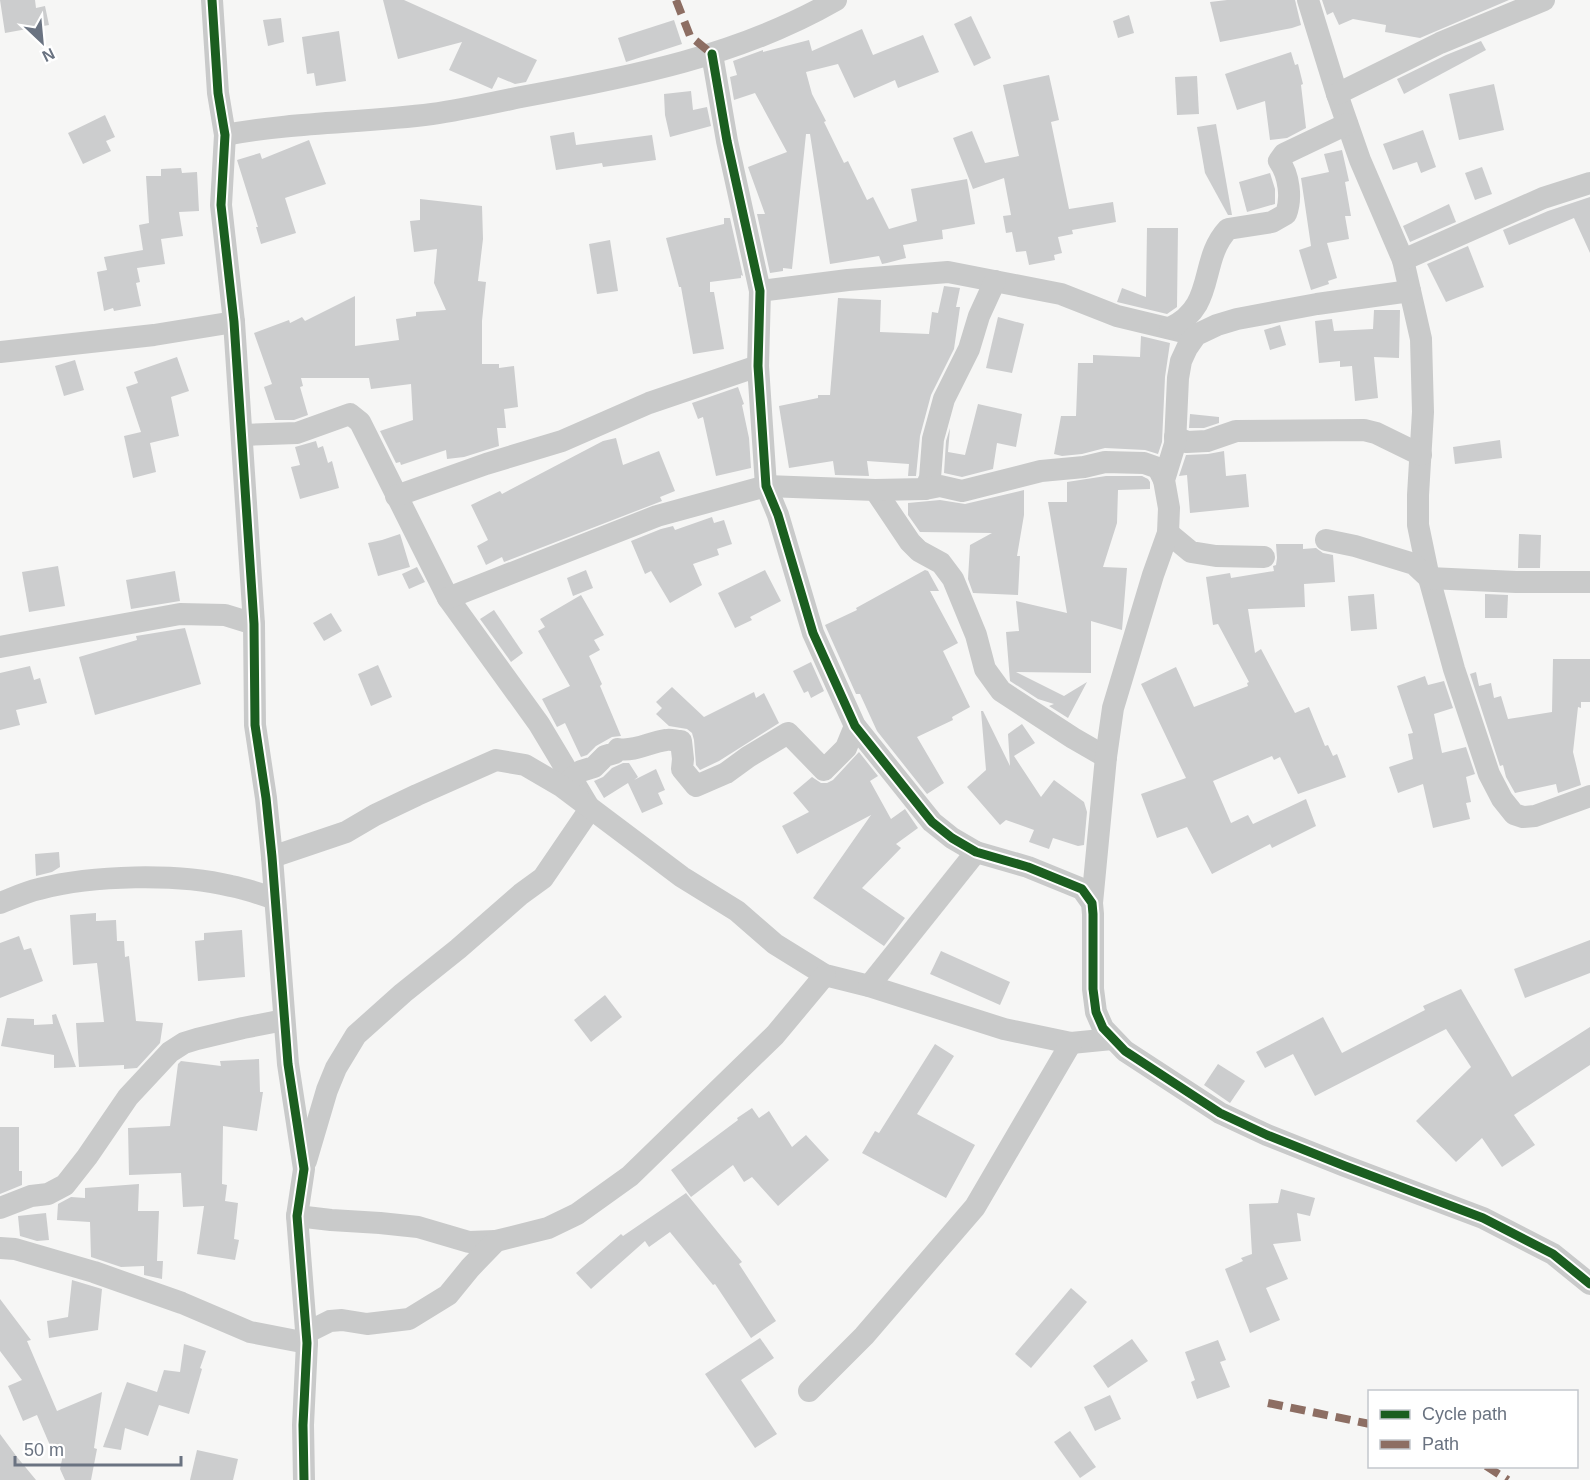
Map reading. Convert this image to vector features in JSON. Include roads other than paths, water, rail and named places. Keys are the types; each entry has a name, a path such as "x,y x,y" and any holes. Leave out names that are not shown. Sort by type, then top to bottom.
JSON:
{"street":[{"path":"212,0 218,93 225,135 221,204 234,322 242,435 254,624 255,725 272,857 288,1064 304,1169"},
{"path":"225,135 258,129 433,114 613,81 712,54 814,13 836,0"},
{"path":"1308,0 1336,94 1360,160 1403,260 1421,339 1423,412 1418,525 1429,578 1454,669 1489,774 1502,799 1514,814 1523,817 1535,816 1590,796"},
{"path":"1336,94 1440,43 1544,0"},
{"path":"712,54 727,141 760,291 758,366 766,486 778,515 813,633 855,726 932,822 952,838 976,852 1060,879 1082,890 1092,903"},
{"path":"1170,328 1184,321 1193,312 1208,277 1214,247 1228,229 1272,222 1286,214 1289,198 1287,180 1279,160 1284,154 1347,124"},
{"path":"1403,260 1543,198 1590,183"},
{"path":"760,291 848,280 948,272 1060,294 1117,316 1196,335"},
{"path":"925,489 930,478 933,439 944,399 969,349 979,316 995,280"},
{"path":"1164,480 1175,437 1181,361 1196,335 1217,325 1257,315 1410,291"},
{"path":"0,352 154,335 234,322"},
{"path":"396,496 486,464 562,441 649,403 758,366"},
{"path":"242,435 297,433 350,414 360,422 448,598 539,724 590,809"},
{"path":"1175,437 1187,442 1206,441 1236,431 1364,430 1376,433 1421,455"},
{"path":"448,598 657,516 766,486 875,490 925,489 940,486 962,491 1041,471 1084,467 1105,462 1144,464 1158,468 1164,480 1169,508 1168,533 1113,708 1106,757 1092,903 1093,989 1096,1012 1103,1028 1125,1051 1220,1113 1267,1135 1483,1218 1553,1254 1590,1284"},
{"path":"875,490 910,542 919,551 941,563 953,579 976,634 985,669 1001,691 1064,733 1106,757"},
{"path":"1168,533 1191,552 1216,556 1264,556"},
{"path":"1326,540 1355,546 1414,564 1429,578 1516,582 1590,582"},
{"path":"0,647 180,614 225,615 254,624"},
{"path":"570,779 581,771 594,767 605,756 615,753 618,749 646,747 666,740 681,741 682,769 696,786 726,773 788,733 824,770 846,748 855,726"},
{"path":"272,857 346,832 375,815 495,760 525,765 561,786 682,877 737,911 775,944 825,975 869,986 1004,1029 1071,1043 1112,1039"},
{"path":"304,1480 303,1425 307,1338 297,1216 304,1169 327,1090 336,1068 356,1035 403,993 543,878 590,809"},
{"path":"869,986 976,852"},
{"path":"0,903 37,889 69,882 109,878 180,879 230,885 275,898"},
{"path":"297,1216 331,1221 418,1227 469,1242 496,1241 548,1228 577,1214 630,1176 775,1035 825,975"},
{"path":"0,1208 31,1196 48,1194 64,1185 87,1157 128,1097 170,1052 184,1043 197,1039 284,1020"},
{"path":"809,1391 864,1336 975,1208 1071,1043"},
{"path":"0,1248 15,1249 94,1272 182,1303 250,1332 307,1338 330,1321 342,1320 367,1324 409,1319 448,1295 496,1241"}]}
